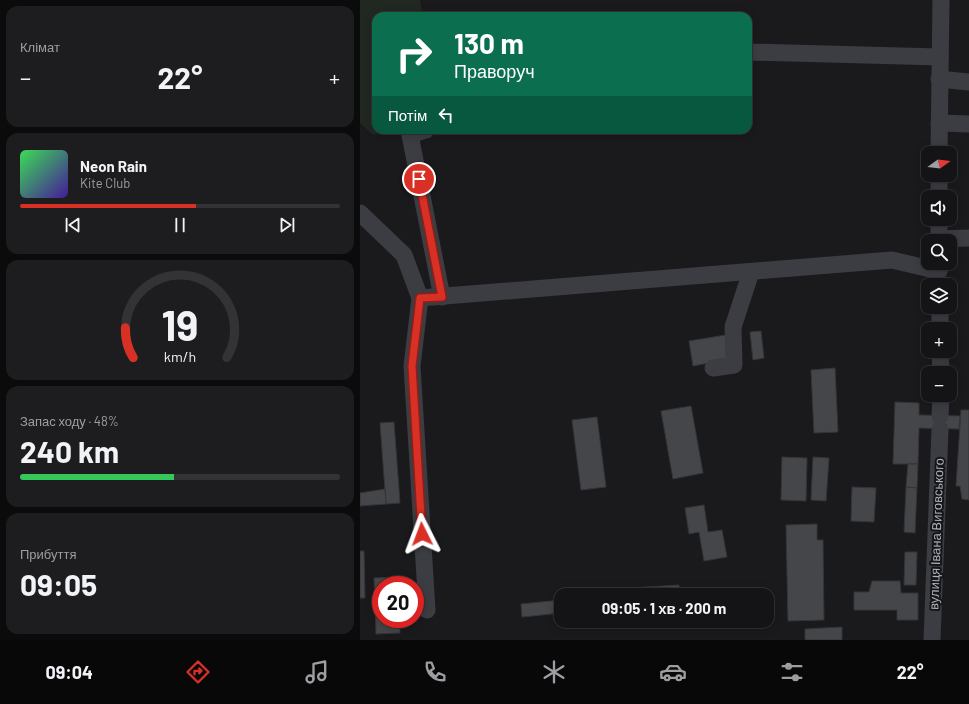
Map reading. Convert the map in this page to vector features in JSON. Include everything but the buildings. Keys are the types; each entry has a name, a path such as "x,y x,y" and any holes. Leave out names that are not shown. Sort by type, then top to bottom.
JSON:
{"street":[{"path":"939,146 941,0"},
{"path":"752,52 940,57"},
{"path":"939,79 969,82"},
{"path":"939,123 969,124"},
{"path":"413,134 410,135 442,297"},
{"path":"362,220 404,255 420,298 412,366 427,610"},
{"path":"957,239 969,238"},
{"path":"420,298 892,260 939,273"},
{"path":"713,368 734,366 733,327 751,272"},
{"name":"вулиця Івана Виговського","path":"932,640 941,402"}],"shaded area":[{"path":"360,0 420,0 422,12 372,12 372,134 377,134 373,135 360,123"}],"route":[{"path":"419,179 442,297 420,298 412,366 422,534"}]}
